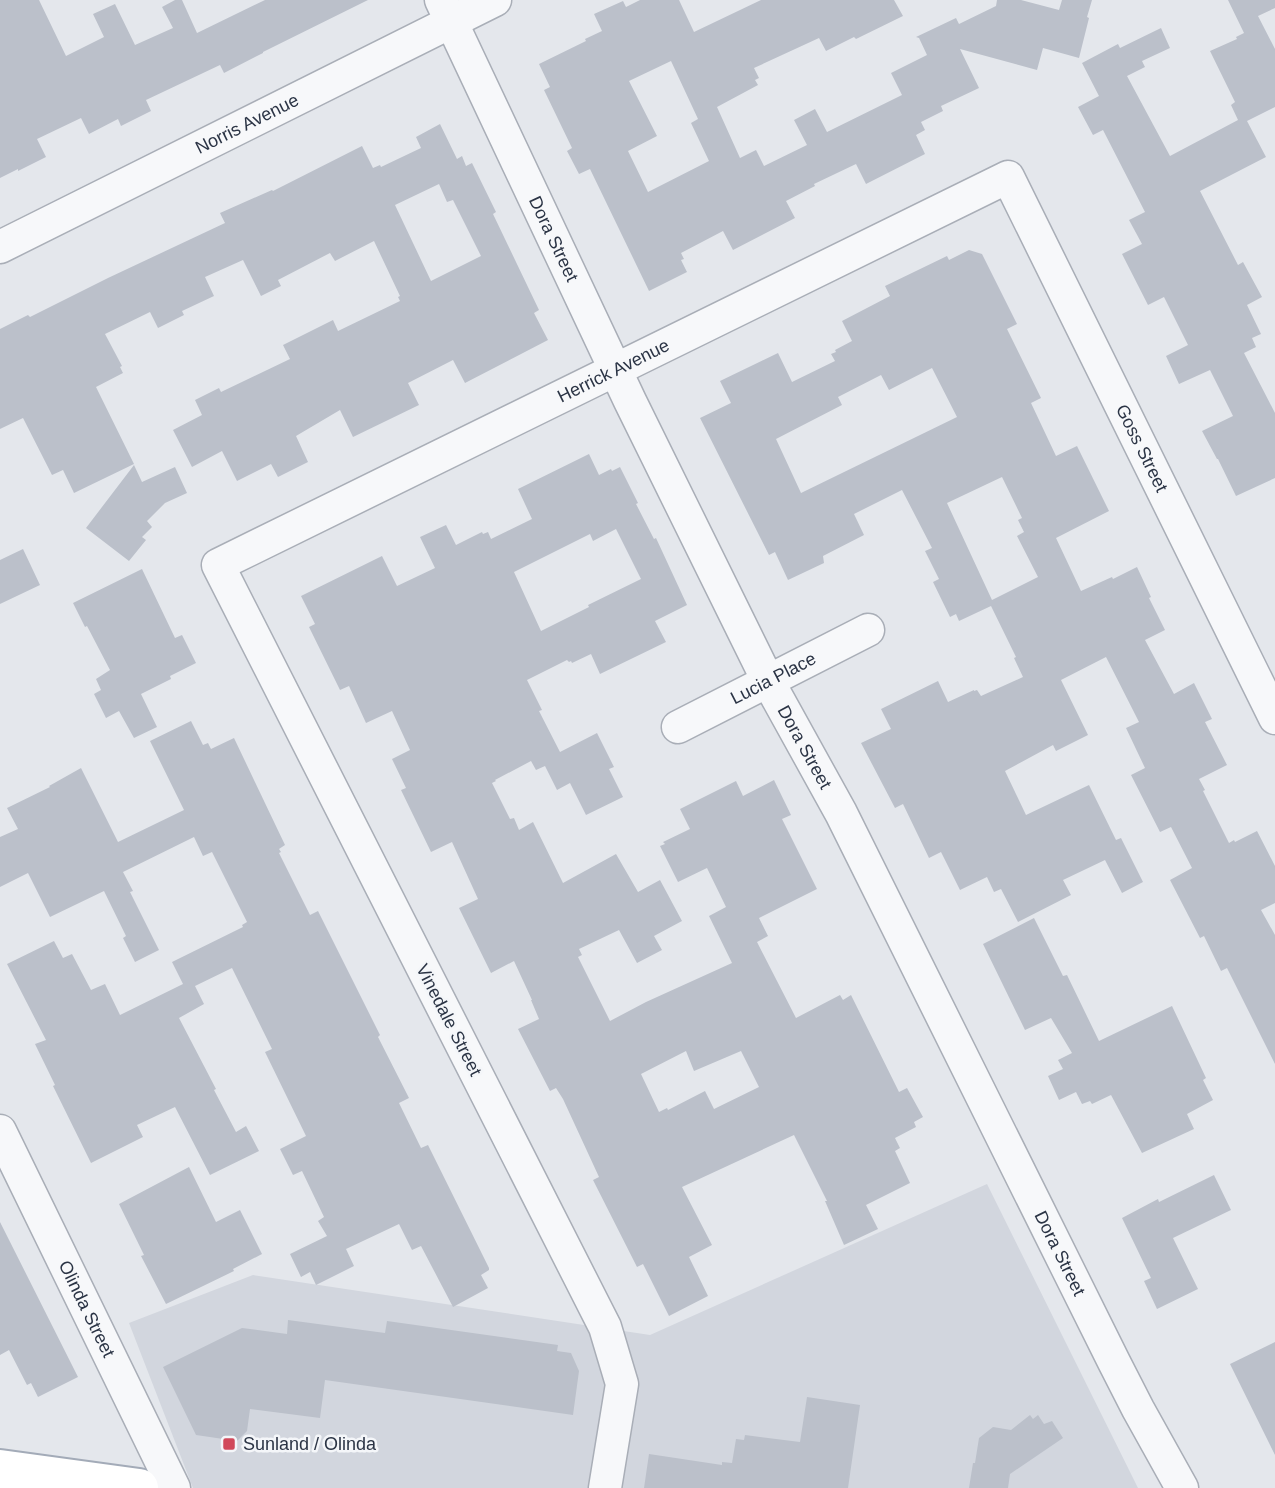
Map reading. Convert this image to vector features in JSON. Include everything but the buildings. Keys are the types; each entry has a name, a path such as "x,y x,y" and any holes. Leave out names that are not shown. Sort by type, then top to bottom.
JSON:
{"main road":[{"path":"0,1469 139,1488"}],"street":[{"name":"Norris Avenue","path":"0,247 446,11 495,0"},
{"name":"Dora Street","path":"446,11 616,371 768,681 841,813 1120,1374 1182,1488"},
{"name":"Herrick Avenue","path":"218,565 1008,177"},
{"name":"Goss Street","path":"1008,177 1275,718"},
{"name":"Vinedale Street","path":"218,565 604,1327 622,1384 605,1488"},
{"name":"Lucia Place","path":"678,727 868,630"},
{"name":"Olinda Street","path":"0,1131 174,1488"}],"shaded area":[{"path":"987,1184 1138,1488 193,1488 129,1323 253,1275 650,1335"}],"place":[{"name":"Sunland / Olinda","path":"229,1444"}]}
